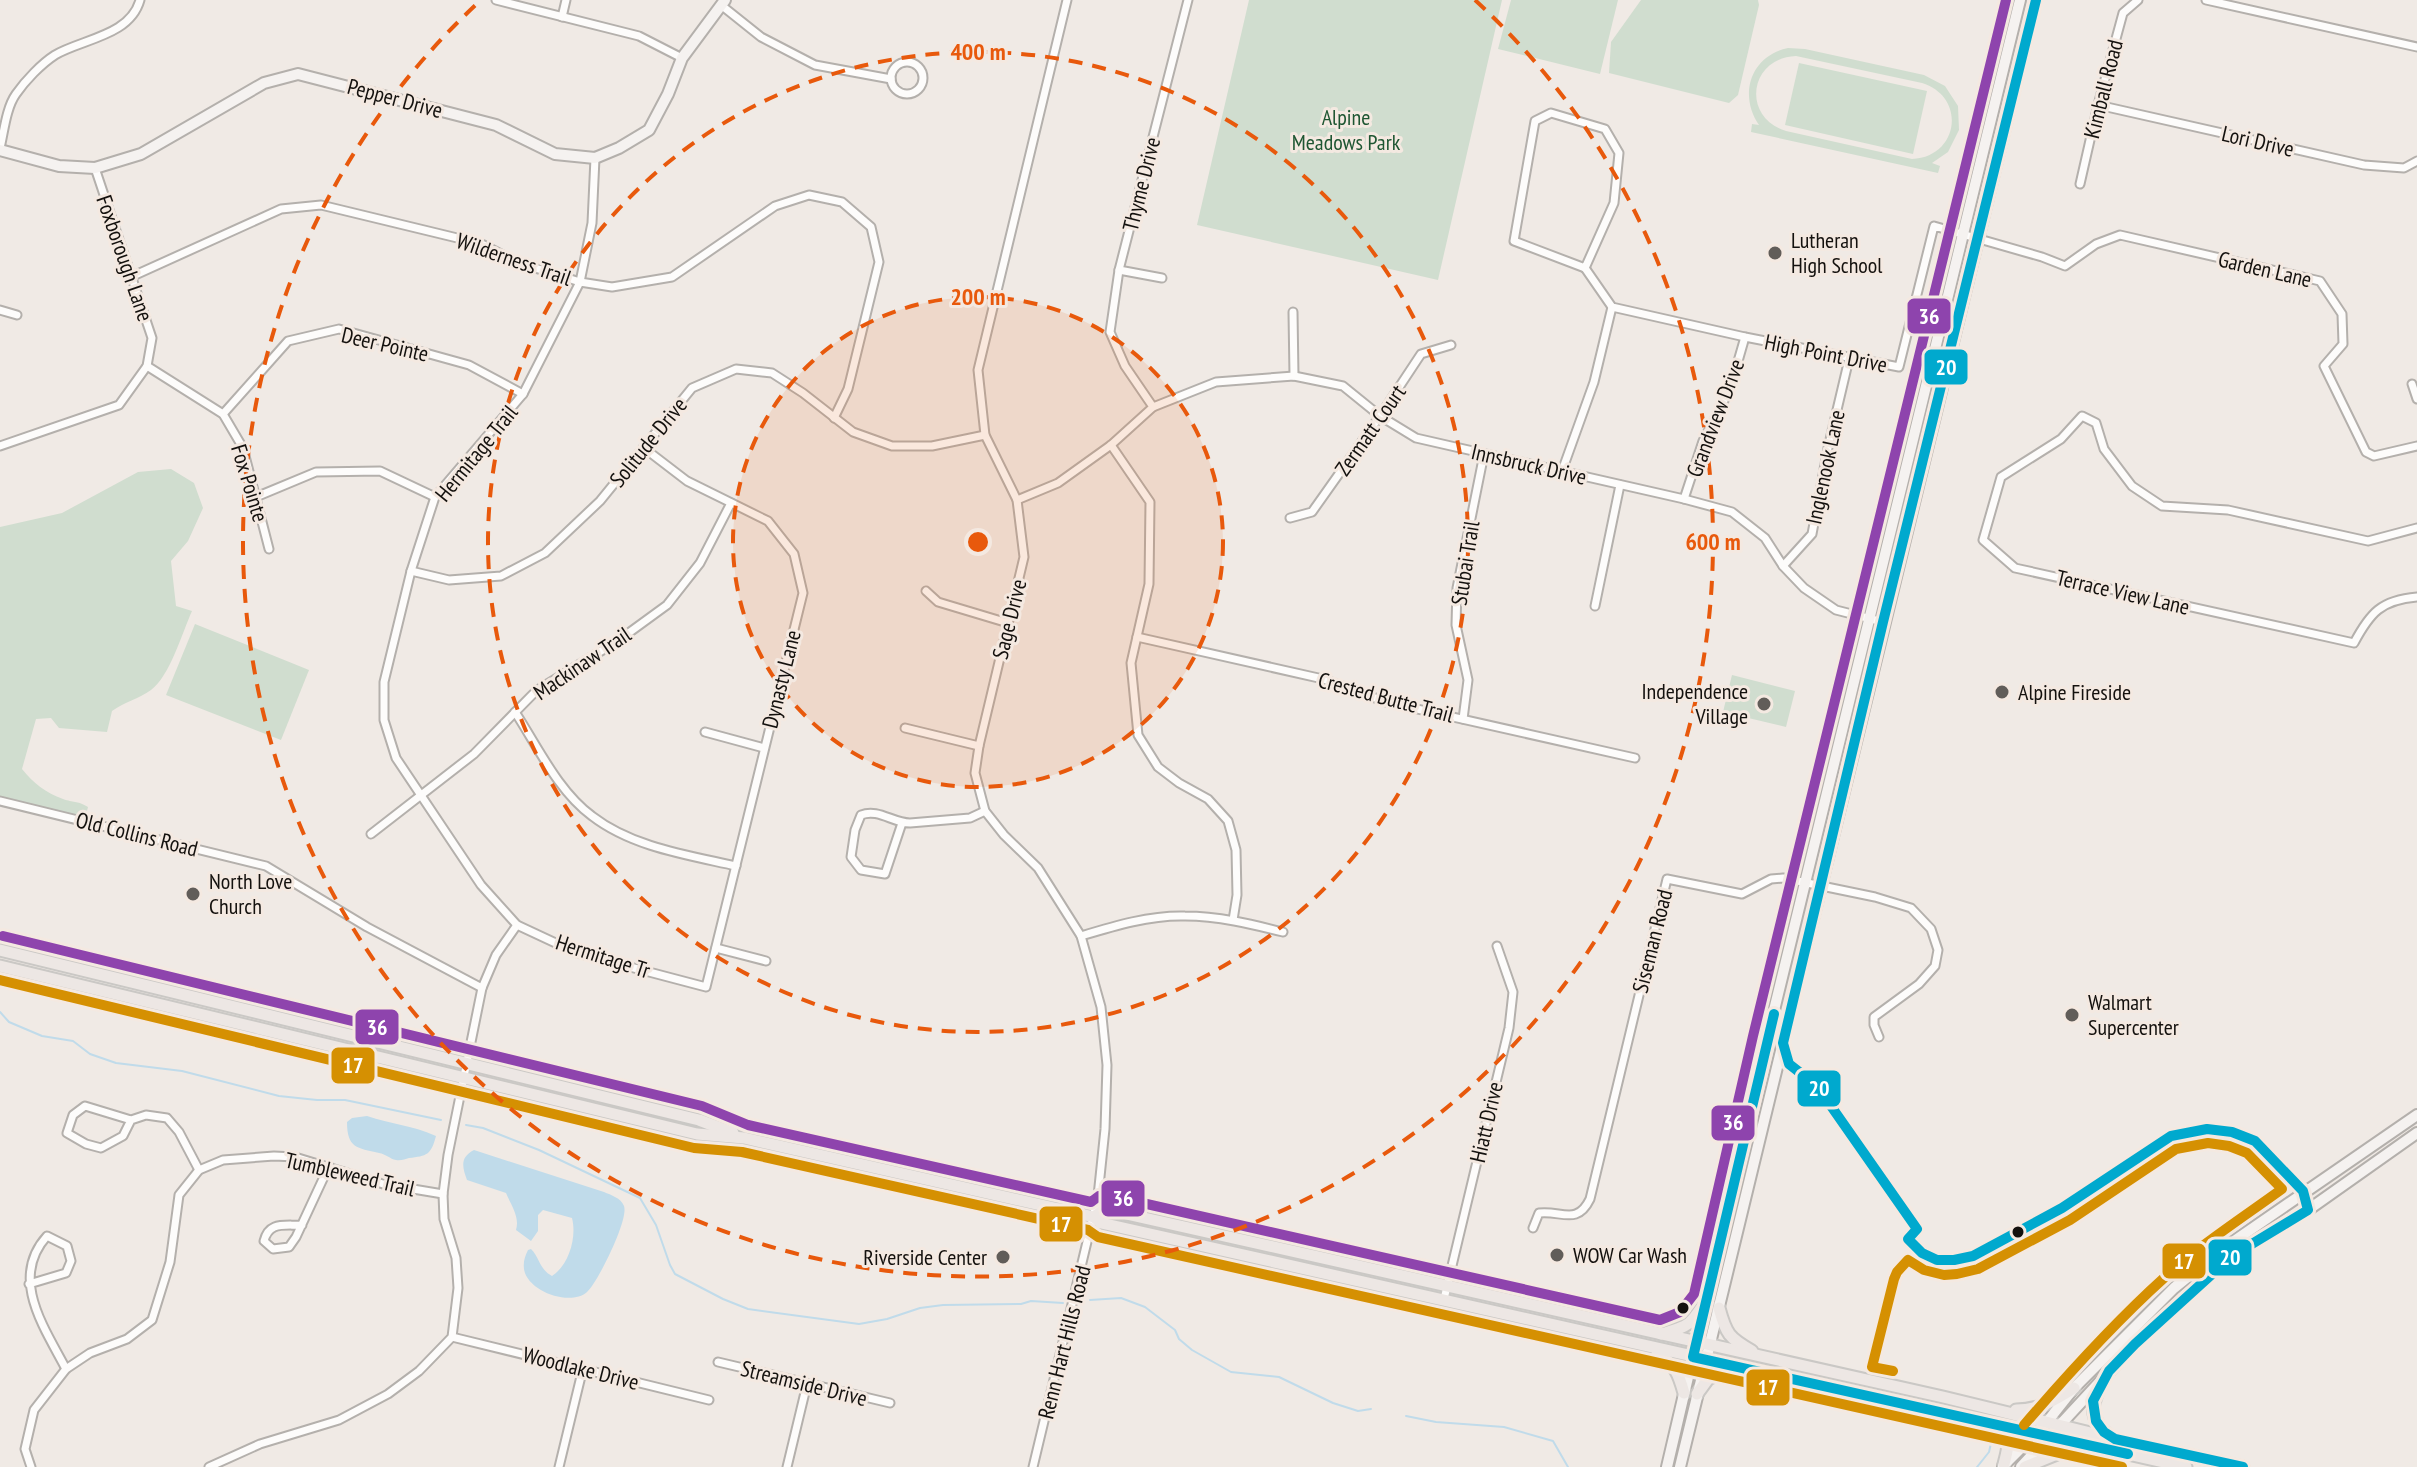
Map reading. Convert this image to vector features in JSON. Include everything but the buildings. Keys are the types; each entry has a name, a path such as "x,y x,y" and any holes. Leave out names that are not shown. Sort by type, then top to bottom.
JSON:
{"main road":[{"path":"1667,1467 2020,0"},
{"path":"1680,1467 2036,0"},
{"path":"595,158 649,130 682,58 723,2"},
{"name":"Pepper Drive","path":"0,149 59,166 95,168 141,154 264,83 298,74 496,125 555,154 595,158"},
{"path":"0,950 699,1120 744,1138"},
{"path":"0,966 697,1134 744,1138 1094,1217 1101,1223 2186,1467"},
{"path":"2023,1467 2047,1422 2074,1388 2174,1288 2221,1250 2417,1115"},
{"path":"2003,1466 2060,1425 2135,1344 2232,1256 2308,1210 2417,1133"},
{"path":"1094,1217 1104,1209 2243,1467"},
{"path":"1726,1222 1738,1225"},
{"path":"1660,1334 1686,1327 1707,1299"},
{"path":"1719,1308 1725,1330 1736,1342 1763,1357"},
{"path":"1639,1345 1669,1360 1677,1370 1684,1393"},
{"path":"1697,1394 1708,1379 1733,1366"},
{"path":"2109,1371 2093,1401 2096,1421 2104,1432 2115,1439"},
{"path":"1983,1406 2032,1410 2048,1405 2074,1388"},
{"path":"1984,1423 2002,1429 2007,1436 2009,1445 2003,1466"},
{"path":"2023,1467 2062,1452 2094,1446"}],"street":[{"path":"0,149 14,96 38,69 55,55 119,28 138,8 140,0"},
{"path":"496,0 639,36 682,58"},
{"path":"562,17 566,0"},
{"name":"Sage Drive","path":"1067,0 978,370 985,435 1017,500 1024,557 975,773 985,811 1004,835 1038,868 1081,936 1101,1007 1107,1065 1105,1129 1094,1217"},
{"name":"Thyme Drive","path":"1153,407 1125,366 1110,332 1119,270 1188,0"},
{"name":"Kimball Road","path":"2080,184 2123,13 2138,0"},
{"path":"2206,0 2417,47"},
{"path":"723,2 761,37 815,65 891,79"},
{"path":"904,62 919,67 924,77 921,87 908,94 898,91 891,79 894,68 904,62"},
{"name":"Lori Drive","path":"2098,105 2364,165 2404,168 2417,161"},
{"path":"1562,471 1594,382 1612,307 1585,268 1514,241 1535,121 1551,113 1605,129 1619,153 1614,203 1585,268"},
{"name":"Hermitage Trail","path":"422,795 396,758 384,720 384,682 411,571 435,497 523,394 580,282 592,223 595,158"},
{"name":"Foxborough Lane","path":"95,168 152,338 147,366"},
{"name":"Wilderness Trail","path":"133,276 281,209 321,205 482,244 516,262 580,282 612,287 672,277 775,206 809,195 842,202 871,227 879,262 848,389 834,418"},
{"name":"High Point Drive","path":"1612,307 1849,359 1899,367 1934,226 1978,238"},
{"name":"Garden Lane","path":"1978,238 2065,266 2096,244 2120,235 2320,281 2342,314 2343,344 2324,366 2366,452 2374,456 2417,446"},
{"path":"1119,270 1162,278"},
{"path":"0,310 17,315"},
{"path":"1293,312 1294,376"},
{"name":"Deer Pointe","path":"223,414 288,341 339,329 469,365 523,394"},
{"name":"Grandview Drive","path":"1684,499 1703,441 1730,389 1745,337"},
{"name":"Zermatt Court","path":"1290,518 1312,512 1421,354 1451,345"},
{"name":"Inglenook Lane","path":"1783,566 1812,534 1849,359"},
{"path":"0,446 119,405 147,366"},
{"name":"Fox Pointe","path":"147,366 223,414 243,448 269,549"},
{"name":"Solitude Drive","path":"411,571 449,580 501,576 545,553 600,501 692,388 736,369 772,373 853,432 892,446 932,446 985,435"},
{"name":"Innsbruck Drive","path":"1017,500 1058,483 1111,445 1153,407 1216,382 1294,376 1343,386 1380,416 1416,438 1732,512 1765,538 1783,566 1804,588 1836,610 1883,622"},
{"path":"2412,384 2417,399"},
{"name":"Terrace View Lane","path":"2417,528 2368,541 2228,510 2162,506 2132,486 2104,449 2096,423 2082,416 2061,439 2001,477 1983,540 2015,568 2354,643 2378,608 2396,599 2417,597"},
{"path":"1111,445 1150,502 1149,584 1131,663 1138,735 1158,767 1208,799 1228,821 1236,850 1237,895 1233,920"},
{"name":"Dynasty Lane","path":"644,448 687,481 768,521 794,554 803,593 706,987"},
{"name":"Stubai Trail","path":"1463,719 1468,680 1456,625 1457,588 1484,454"},
{"path":"256,497 316,472 380,471 435,497"},
{"path":"1595,606 1620,485"},
{"name":"Mackinaw Trail","path":"371,834 474,754 536,691 619,640 667,605 700,563 731,503"},
{"path":"926,591 938,602 1008,623"},
{"name":"Crested Butte Trail","path":"1137,637 1323,679 1386,702 1635,758"},
{"path":"515,712 565,788 592,816 643,845 736,866"},
{"path":"905,728 979,746"},
{"path":"705,732 764,748"},
{"name":"Hermitage Tr","path":"422,795 481,885 517,925 577,953 706,987"},
{"name":"Old Collins Road","path":"0,801 266,866 367,927 482,988"},
{"path":"902,823 885,874 861,870 851,857 855,830 861,815 867,812 902,823 970,818 985,811"},
{"name":"Siseman Road","path":"1533,1228 1539,1213 1570,1216 1582,1211 1590,1199 1667,879 1742,894 1776,878 1875,897 1911,908 1931,929 1938,950 1935,966 1919,984 1874,1017 1879,1037"},
{"path":"1081,936 1119,925 1184,916 1233,920 1283,932"},
{"path":"209,1467 260,1444 339,1420 364,1407 419,1371 452,1337 458,1288 456,1258 444,1219 443,1194 448,1155 482,988 496,955 517,925"},
{"name":"Hiatt Drive","path":"1444,1299 1509,1028 1513,992 1497,946"},
{"path":"716,948 766,961"},
{"path":"31,1467 25,1449 34,1410 66,1369 90,1353 127,1339 152,1320 170,1262 179,1195 199,1170 179,1132 167,1118 146,1115 131,1120 85,1106 73,1115 67,1133 101,1148 123,1136 131,1120"},
{"name":"Tumbleweed Trail","path":"199,1170 223,1160 295,1157 383,1184 443,1194"},
{"path":"302,1225 274,1225 266,1231 264,1241 273,1249 289,1247 302,1225 329,1166"},
{"name":"Renn Hart Hills Road","path":"1033,1467 1094,1217"},
{"path":"29,1284 66,1273 71,1261 67,1246 47,1236 35,1249 29,1284 35,1309 66,1369"},
{"name":"Woodlake Drive","path":"452,1337 709,1400"},
{"name":"Streamside Drive","path":"718,1362 890,1403"},
{"path":"559,1467 583,1368"},
{"path":"787,1467 807,1384"}],"green space":[{"name":"Alpine Meadows Park","path":"1249,0 1502,0 1438,280 1197,225"},
{"path":"1511,0 1618,0 1600,74 1498,49"},
{"path":"1641,0 1758,0 1738,95 1729,103 1609,73 1611,42"},
{"path":"1788,48 1805,49 1924,75 1945,86 1958,106 1959,130 1948,152 1932,163 1940,166 1938,173 1751,132 1752,124 1759,125 1749,101 1752,78 1757,68 1775,52","holes":["1796,56 1922,83 1946,100 1952,126 1940,148 1928,156 1912,159 1786,131 1762,114 1756,89 1768,67 1780,59"]},
{"path":"1799,63 1927,91 1913,154 1785,125"},
{"path":"171,469 194,483 203,508 188,541 171,561 176,606 192,611 170,665 151,690 112,711 107,732 59,728 51,718 36,719 22,769 51,794 88,807 85,819 0,797 0,527 62,513 138,472"},
{"path":"195,624 309,670 281,740 166,695"},
{"path":"1732,675 1795,691 1786,727 1723,712"}],"water":[{"path":"367,1116 436,1136 430,1151 400,1160 359,1148 351,1142 347,1122"},
{"path":"474,1150 604,1192 623,1203 622,1224 612,1250 587,1292 570,1298 560,1297 541,1290 527,1277 524,1261 531,1249 544,1270 552,1276 563,1265 572,1242 572,1218 543,1210 538,1215 538,1231 531,1241 516,1230 516,1216 506,1193 467,1180 463,1163"}],"waterway":[{"path":"0,1012 9,1022 42,1036 73,1041 90,1054 116,1063 182,1071 279,1096 345,1100 441,1120"},
{"path":"466,1125 483,1128 539,1150 640,1198 656,1225 675,1274 748,1309 859,1324 943,1305 1021,1304 1031,1301 1063,1303"},
{"path":"1090,1300 1121,1298 1145,1307 1175,1330 1179,1339 1192,1350 1231,1372 1279,1377 1333,1403 1358,1411 1371,1409"},
{"path":"1406,1416 1436,1422 1504,1427 1553,1441 1568,1467"},
{"path":"1977,1467 1989,1452 1993,1434"}],"transit line":[{"name":"36","path":"3,936 702,1106 748,1125 1091,1202 1107,1195 1660,1320 1680,1312 1694,1294 1753,1036 2006,0"},
{"name":"20","path":"2036,0 1783,1043 1789,1064 1817,1086 1917,1229 1908,1239 1922,1253 1937,1260 1973,1256 2062,1208 2171,1136 2207,1129 2232,1132 2255,1141 2303,1191 2308,1210 2232,1256 2109,1371 2093,1401 2096,1421 2104,1432 2115,1439 2243,1467"},
{"name":"17","path":"0,980 694,1148 742,1152 1088,1230 1098,1237 2122,1467"},
{"name":"20","path":"1774,1014 1693,1357 2128,1454"},
{"name":"17","path":"1893,1371 1872,1367 1894,1279 1908,1260 1924,1270 1944,1275 1978,1269 2070,1220 2176,1149 2208,1143 2247,1153 2282,1189 2164,1278 2092,1349 2024,1425"}],"place":[{"name":"Lutheran High School","path":"1775,253"},
{"name":"Alpine Fireside","path":"2002,692"},
{"name":"Independence Village","path":"1764,704"},
{"name":"North Love Church","path":"193,894"},
{"name":"Walmart Supercenter","path":"2072,1015"},
{"name":"WOW Car Wash","path":"1557,1255"},
{"name":"Riverside Center","path":"1003,1257"}]}
